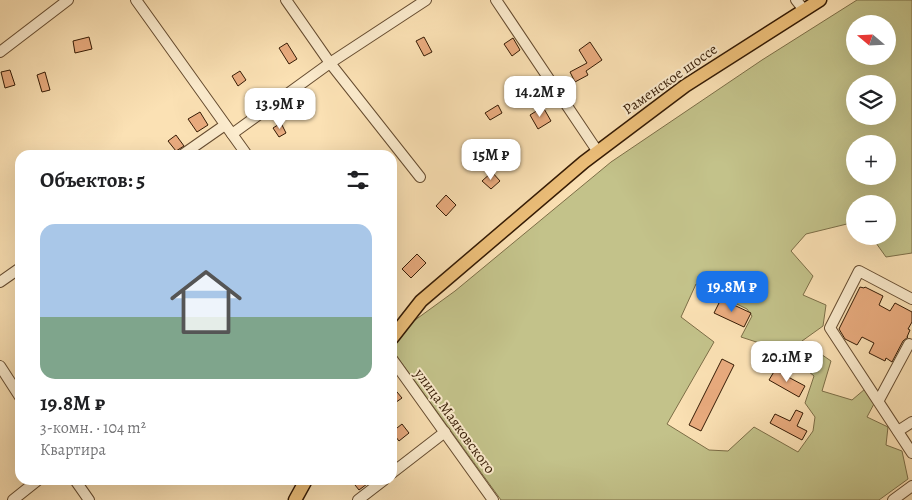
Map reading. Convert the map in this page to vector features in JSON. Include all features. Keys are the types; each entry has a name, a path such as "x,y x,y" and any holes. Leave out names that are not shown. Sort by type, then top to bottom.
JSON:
{"main road":[{"name":"Раменское шоссе","path":"397,331 421,300 598,152 685,86 800,5 820,0"},
{"path":"295,500 303,485"}],"street":[{"path":"0,52 68,0"},
{"path":"136,0 243,150"},
{"path":"286,0 330,63 420,177"},
{"path":"232,134 330,63 426,0"},
{"path":"496,0 598,152"},
{"path":"189,150 225,125"},
{"path":"912,299 859,271 830,328 912,453"},
{"path":"0,282 15,272"},
{"path":"879,400 911,340"},
{"path":"0,366 15,389"},
{"name":"улица Маяковского","path":"397,366 494,500"},
{"path":"898,430 912,422"},
{"path":"397,469 445,432"},
{"path":"13,500 32,485"},
{"path":"78,485 89,500"},
{"path":"358,500 378,485"},
{"path":"893,500 912,486"}],"shaded area":[{"path":"857,0 912,0 912,253 886,257 877,245 896,245 896,195 846,195 846,224 806,234 791,251 813,276 803,295 826,305 823,326 802,341 831,361 822,391 852,400 865,389 876,400 867,417 888,427 886,445 902,451 908,479 879,500 501,500 397,357 397,339 411,323 455,291 611,162 762,60","holes":["696,284 747,309 752,316 741,337 784,351 814,376 805,403 815,417 813,431 798,452 754,427 728,451 709,450 667,424 714,342 681,317"]}],"building":[{"path":"89,37 92,49 75,53 73,41"},
{"path":"424,37 432,52 424,56 416,41"},
{"path":"513,38 520,50 512,56 504,44"},
{"path":"590,42 602,60 586,71 588,75 575,82 570,72 587,63 579,50"},
{"path":"287,43 297,59 289,64 279,48"},
{"path":"10,70 15,85 5,88 1,72"},
{"path":"240,71 246,80 238,86 232,76"},
{"path":"45,72 50,90 42,92 37,75"},
{"path":"498,105 502,113 490,120 485,113"},
{"path":"543,107 551,121 538,129 530,115"},
{"path":"200,112 208,125 197,132 188,119"},
{"path":"281,123 286,133 279,137 273,128"},
{"path":"176,135 184,146 175,150 168,141"},
{"path":"492,172 500,181 491,189 482,181"},
{"path":"446,195 456,205 446,216 436,206"},
{"path":"417,254 426,263 411,278 402,269"},
{"path":"860,287 865,287 883,296 879,305 890,311 895,303 912,312 912,322 908,329 910,330 908,337 903,341 892,362 886,358 885,361 869,353 874,343 862,337 857,345 845,339 839,329"},
{"path":"721,299 751,313 744,327 714,313"},
{"path":"722,359 734,365 701,431 689,425"},
{"path":"775,370 805,386 799,397 769,380"},
{"path":"397,392 402,398 397,402"},
{"path":"796,410 803,413 797,426 807,431 802,440 770,423 775,414 790,421"},
{"path":"402,424 409,433 399,441 397,438 397,428"},
{"path":"355,485 366,485 359,490"}]}
